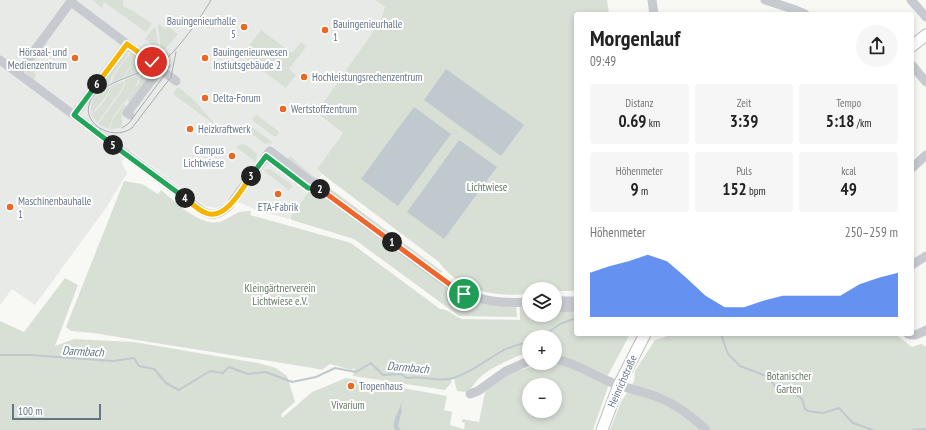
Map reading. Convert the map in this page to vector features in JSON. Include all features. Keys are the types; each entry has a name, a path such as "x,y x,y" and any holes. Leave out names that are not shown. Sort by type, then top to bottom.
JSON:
{"main road":[{"path":"914,44 926,35"},
{"name":"Heinrichstraße","path":"602,430 619,385 644,336"}],"street":[{"path":"652,0 654,12"},
{"path":"765,0 800,12"},
{"path":"911,0 926,17"},
{"path":"18,73 72,1 176,81"},
{"path":"74,115 127,44"},
{"path":"152,62 164,55"},
{"path":"0,60 200,209 211,215 219,214 229,206 268,153 321,189 464,294 481,300 497,303 522,303"},
{"path":"914,67 926,82"},
{"path":"130,115 127,113 160,69"},
{"path":"914,167 924,160"},
{"path":"914,264 926,256"},
{"path":"562,301 574,301"},
{"path":"562,308 574,307"},
{"path":"914,334 926,330"},
{"path":"562,360 619,385 651,395 677,407 692,417 706,430"},
{"path":"470,394 482,388 506,371 522,364"}],"shaded area":[{"name":"Campus Lichtwiese","path":"0,0 375,0 385,7 379,23 316,114 343,133 317,169 322,174 289,219 254,209 229,198 222,205 216,208 205,206 130,150 121,162 127,173 106,208 35,305 12,289 0,305"},
{"path":"446,69 524,125 501,156 424,100"},
{"path":"414,107 451,134 398,206 361,179"},
{"path":"459,140 497,167 444,239 407,212"},
{"path":"402,402 402,410 398,426 401,430 395,430 395,420"}],"green space":[{"path":"92,0 123,0 123,6 132,10 152,24 146,32 104,2 102,8"},
{"name":"Lichtwiese","path":"375,0 607,0 609,12 574,12 574,291 562,291 562,282 522,282 522,295 516,295 491,293 468,286 458,280 439,262 317,169 343,133 316,113 379,23 385,7"},
{"path":"159,24 165,29 167,26 178,34 162,53 158,26"},
{"path":"154,27 156,29 159,50 145,39"},
{"path":"261,30 292,53 301,42 307,46 289,69 296,75 286,88 242,55"},
{"path":"46,40 48,42 32,66 36,76 33,80 25,70"},
{"path":"129,49 131,50 112,76 110,83 95,91 112,68 117,65"},
{"path":"132,51 138,56 124,77 112,83 114,75"},
{"path":"139,56 144,61 139,71 125,77 127,72"},
{"path":"154,68 156,69 131,103 127,100 139,83 140,74"},
{"path":"139,74 138,82 130,96 115,115 109,129 98,124 123,90 125,80"},
{"path":"124,81 122,89 97,123 91,114 104,102 111,86"},
{"path":"110,87 108,93 91,113 91,104 95,97"},
{"path":"177,88 195,101 214,123 233,138 173,94"},
{"path":"124,104 127,107 122,116 122,127 110,130 112,120"},
{"path":"257,115 278,131 279,133 275,137 252,120"},
{"path":"248,124 272,142 265,144 247,130 246,127"},
{"path":"244,144 257,154 256,162 236,147"},
{"path":"290,156 308,172 443,272 439,273 287,160"},
{"path":"267,169 272,170 293,186 289,190 264,171"},
{"path":"124,181 142,184 158,194 161,190 190,213 206,221 222,221 238,213 251,211 250,215 351,243 440,309 446,310 462,319 520,320 520,305 522,305 522,322 562,322 562,310 574,311 574,336 629,336 606,379 608,387 593,430 0,430 0,321 24,332 65,278 78,285 55,346 74,339 134,342 258,363 276,368 287,376 295,402 281,414 282,418 312,392 346,378 447,396 444,410 452,412 450,425 464,429 465,423 462,422 462,419 479,422 485,392 510,373 522,370 562,370 562,330 522,330 522,354 489,371 482,376 467,392 457,391 453,375 451,383 445,390 353,376 355,367 352,370 330,364 322,370 93,333 71,331 66,327"},
{"path":"309,191 319,193 453,291 470,300 484,304 516,306 517,317 459,316 354,239 292,220 290,218"},
{"name":"Botanischer Garten","path":"668,336 898,336 912,347 921,344 926,347 926,430 610,430 621,402 634,381 635,371 655,340"}],"waterway":[{"name":"Darmbach","path":"552,330 560,324 574,319"},
{"name":"Darmbach","path":"722,336 728,354 740,366 769,377 777,390 789,389 802,399 805,409 808,411 823,413 839,408 853,423 873,430"},
{"name":"Darmbach","path":"0,355 31,355 113,361 134,358 139,366 154,369 166,383 179,390 210,371 223,373 229,367 248,374 266,372 292,382 316,377 335,368 356,372 371,363 383,375 401,374 407,378 420,377 442,380 460,376 505,350 522,344"},
{"name":"Darmbach","path":"913,430 926,429"}],"tram line":[{"path":"176,52 171,77 132,128 124,132 115,133 106,131 98,127 93,122 89,114 89,107 92,98 104,88 154,66 168,58 188,34 211,0"},
{"path":"122,128 129,123 166,73 170,65"}],"place":[{"name":"Bauingenieurhalle 5","path":"244,27"},
{"name":"Bauingenieurhalle 1","path":"325,30"},
{"name":"Hörsaal- und Medienzentrum","path":"75,58"},
{"name":"Bauingenieurwesen Instiutsgebäude 2","path":"205,58"},
{"name":"Hochleistungsrechenzentrum","path":"304,77"},
{"name":"Delta-Forum","path":"205,98"},
{"name":"Wertstoffzentrum","path":"283,109"},
{"name":"Heizkraftwerk","path":"190,129"},
{"name":"Campus Lichtwiese","path":"232,156"},
{"name":"ETA-Fabrik","path":"278,194"},
{"name":"Maschinenbauhalle 1","path":"10,207"},
{"name":"Tropenhaus","path":"351,386"}],"route":[{"path":"152,62 127,44 74,115 113,146 204,212 211,215 223,212 229,206 266,156 308,188 321,189 464,294"}],"park label":[{"name":"Kleingärtnerverein Lichtwiese e.V.","path":"280,294"},
{"name":"Vivarium","path":"348,405"}]}
